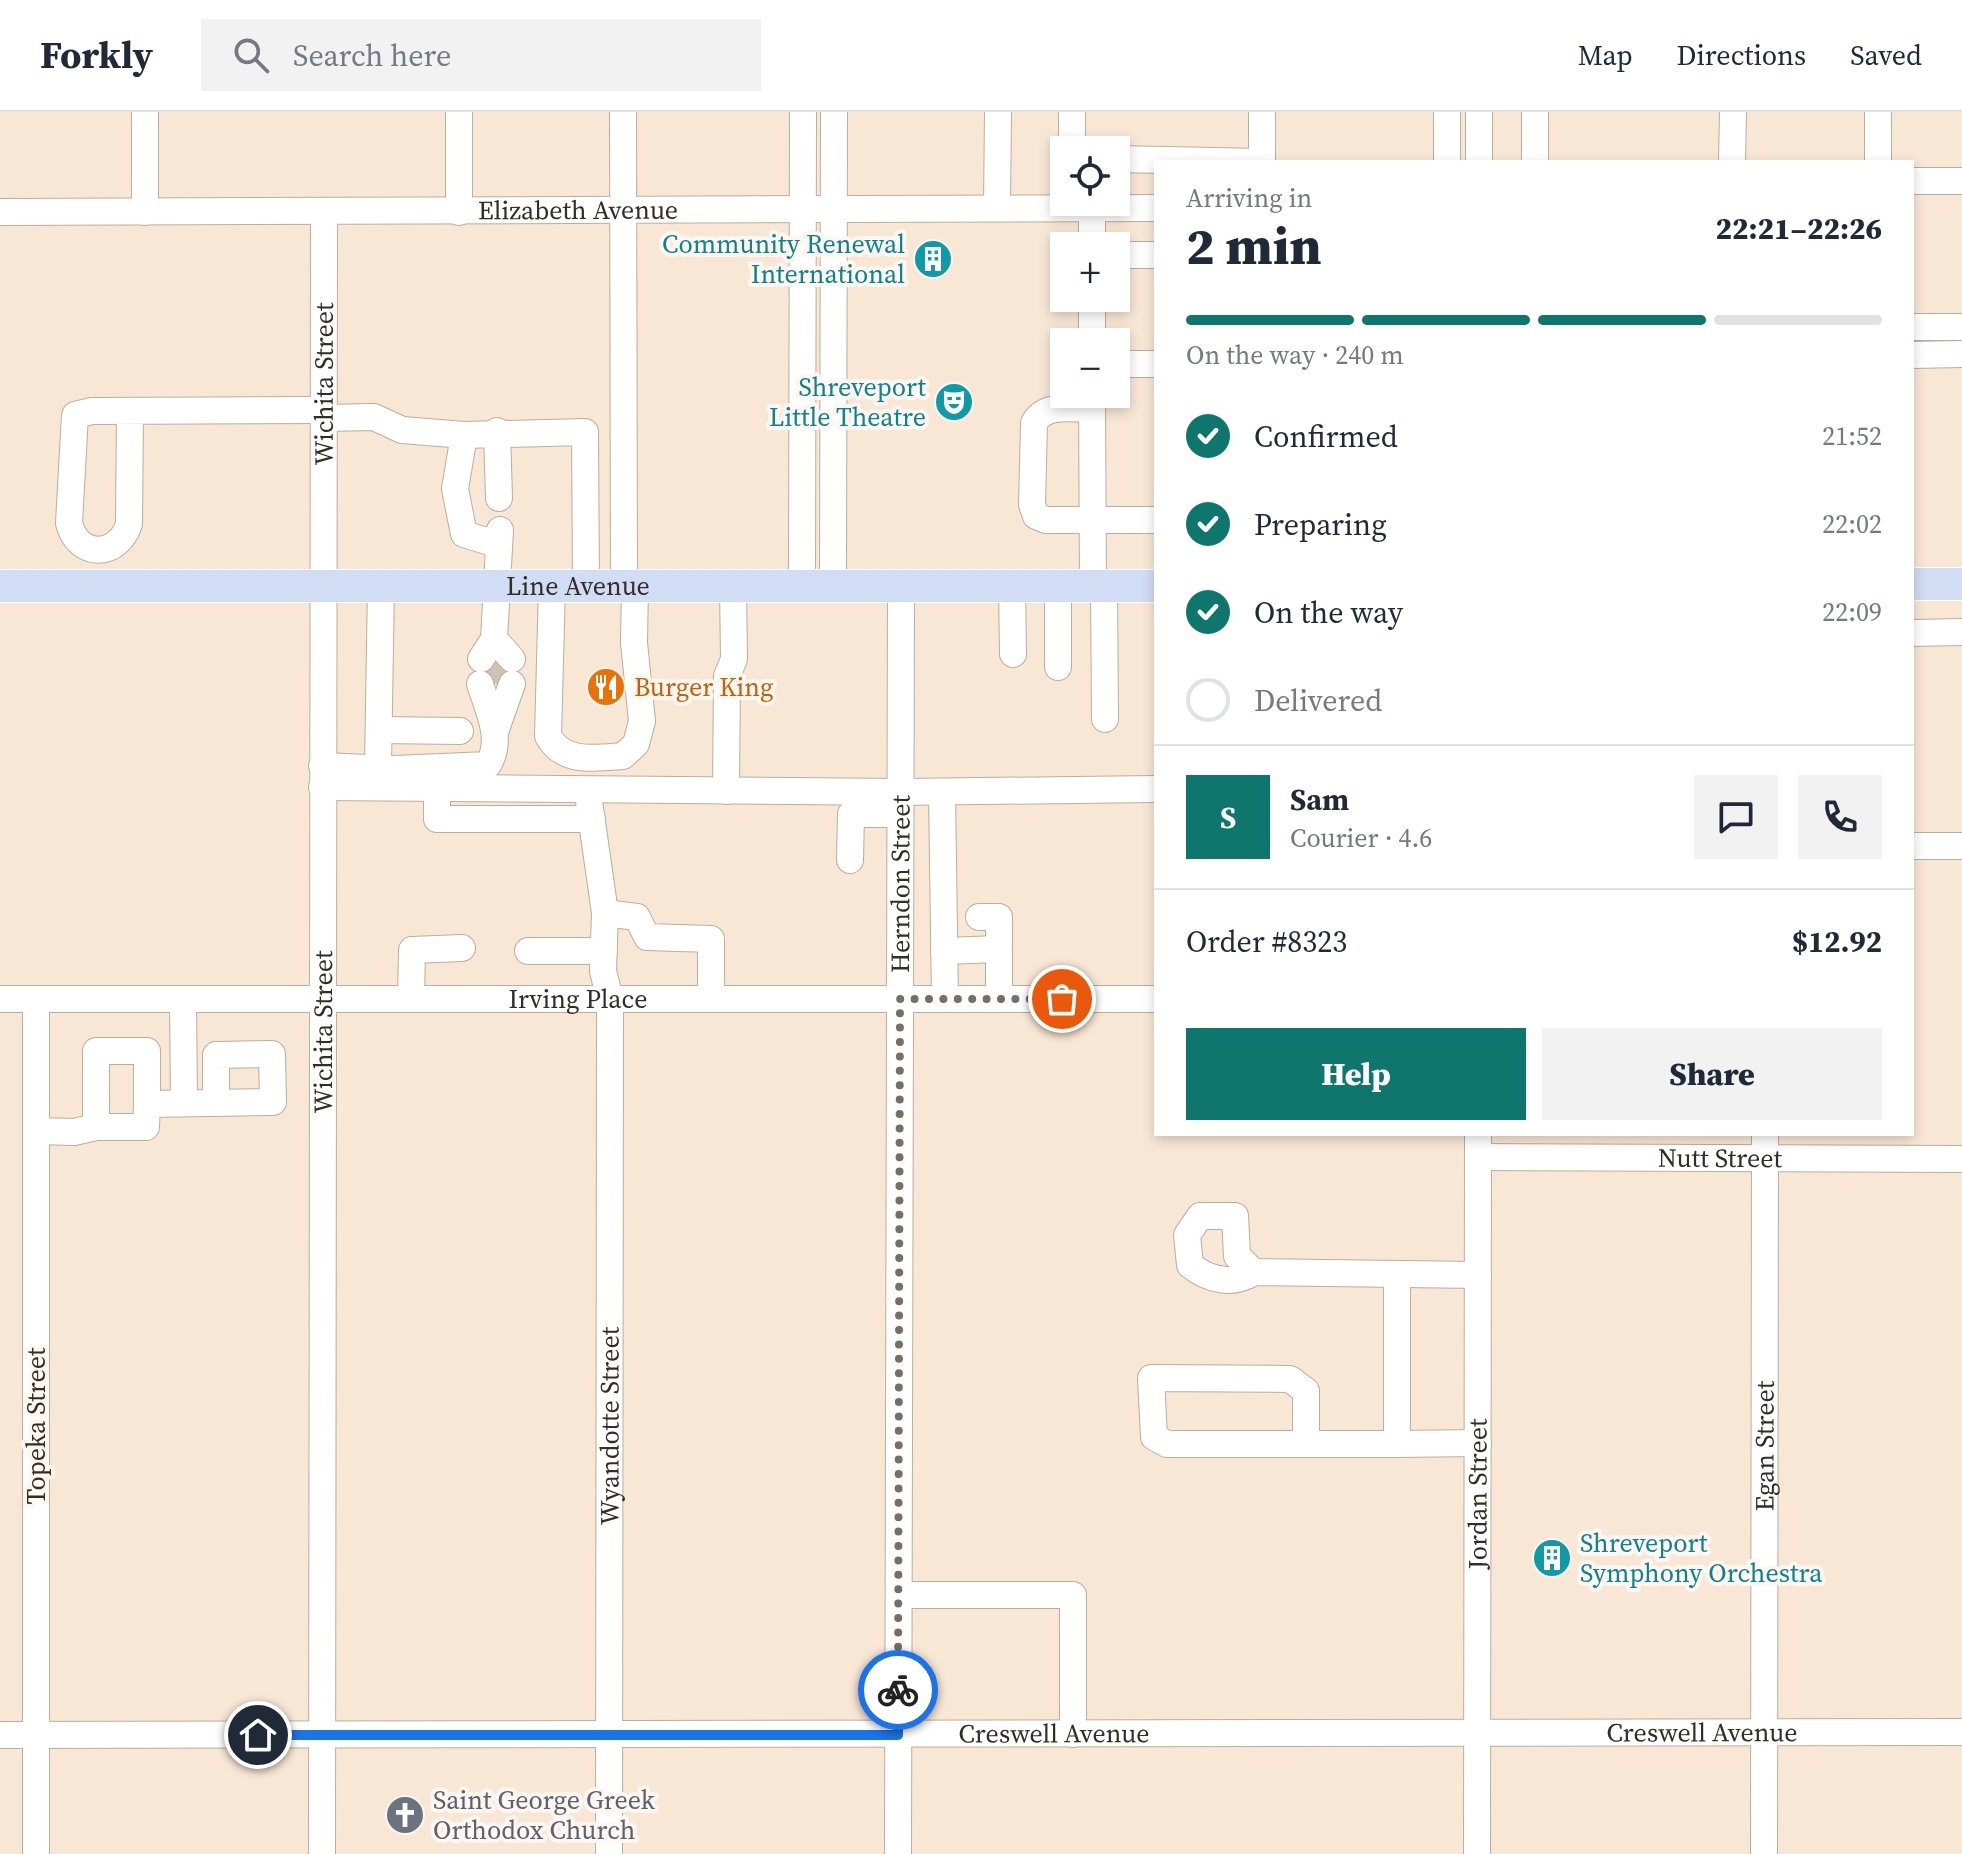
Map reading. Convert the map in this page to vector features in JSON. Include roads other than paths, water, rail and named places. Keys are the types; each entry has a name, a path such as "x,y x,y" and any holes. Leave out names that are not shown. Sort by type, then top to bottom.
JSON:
{"main road":[{"path":"1914,584 1962,584"},
{"name":"Line Avenue","path":"0,586 1154,586"}],"street":[{"path":"145,112 145,212"},
{"path":"459,112 459,212"},
{"path":"552,586 552,679 548,736 553,746 566,755 588,758 623,756 636,744 642,721 630,586 623,112"},
{"path":"803,112 803,210 818,586"},
{"path":"818,586 834,208 834,112"},
{"path":"997,208 998,112"},
{"path":"1072,112 1072,136"},
{"path":"1262,112 1262,160"},
{"path":"1447,112 1447,160"},
{"path":"1479,112 1479,160"},
{"path":"1535,112 1535,160"},
{"path":"1732,160 1733,112"},
{"path":"1878,112 1878,160"},
{"path":"1130,159 1165,160"},
{"path":"1914,181 1962,181"},
{"name":"Elizabeth Avenue","path":"0,212 623,212 1050,207"},
{"name":"Elizabeth Avenue","path":"1130,207 1154,208"},
{"name":"Wichita Street","path":"322,1854 324,212"},
{"path":"1130,255 1154,255"},
{"path":"1914,327 1962,327"},
{"path":"1914,355 1962,354"},
{"path":"1130,364 1154,364"},
{"path":"1055,408 1039,414 1034,423 1032,505 1036,516 1046,520 1154,520"},
{"path":"1092,408 1093,520 1105,719"},
{"path":"130,411 129,524 124,540 117,546 97,549 80,546 73,538 69,523 75,415 130,411 323,414 374,417 402,430 464,435 497,431 585,432 586,586"},
{"path":"497,431 499,498"},
{"path":"322,777 378,766 478,768 488,765 495,754 495,586 499,538 464,534 455,489 464,435"},
{"path":"378,766 381,586"},
{"path":"726,791 727,676 734,659 733,586"},
{"name":"Herndon Street","path":"898,1854 901,586"},
{"path":"1012,586 1013,654"},
{"path":"1058,586 1058,667"},
{"path":"1914,633 1962,632"},
{"path":"552,679 557,727 566,739 577,743 612,742 620,738 627,726 627,653 634,643"},
{"path":"379,730 460,731"},
{"name":"Wyandotte Street","path":"588,758 587,789 605,913 603,971 610,999 609,1854"},
{"path":"322,777 437,788 726,791 900,803"},
{"path":"437,788 437,819 592,819"},
{"path":"850,860 851,814 942,792 1154,789"},
{"path":"942,792 961,918 944,951 945,999"},
{"path":"1914,846 1962,846"},
{"path":"605,913 637,917 647,937 711,939 711,999"},
{"path":"961,918 999,917 999,999"},
{"path":"411,999 412,950 462,948"},
{"path":"944,951 999,949"},
{"path":"528,951 604,951"},
{"name":"Irving Place","path":"0,999 1154,999"},
{"name":"Topeka Street","path":"36,999 36,1854"},
{"path":"183,999 184,1103"},
{"path":"36,1131 146,1127 147,1051 96,1051 96,1127"},
{"path":"147,1104 216,1103"},
{"name":"Nutt Street","path":"1478,1146 1765,1146 1962,1159"},
{"name":"Jordan Street","path":"1477,1854 1478,1146"},
{"name":"Egan Street","path":"1764,1854 1765,1146"},
{"path":"1254,1272 1478,1275"},
{"path":"1397,1274 1397,1444"},
{"path":"1306,1444 1306,1391 1290,1379 1151,1378 1154,1437 1167,1444 1306,1444 1397,1444 1478,1443"},
{"path":"899,1595 1073,1595 1073,1734"},
{"name":"Creswell Avenue","path":"0,1735 1962,1732"}],"tunnel":[{"path":"495,684 496,659"}],"place":[{"name":"Community Renewal International","path":"933,259"},
{"name":"Shreveport Little Theatre","path":"954,402"},
{"name":"Burger King","path":"606,687"},
{"name":"Shreveport Symphony Orchestra","path":"1552,1558"},
{"name":"Saint George Greek Orthodox Church","path":"405,1815"}]}
